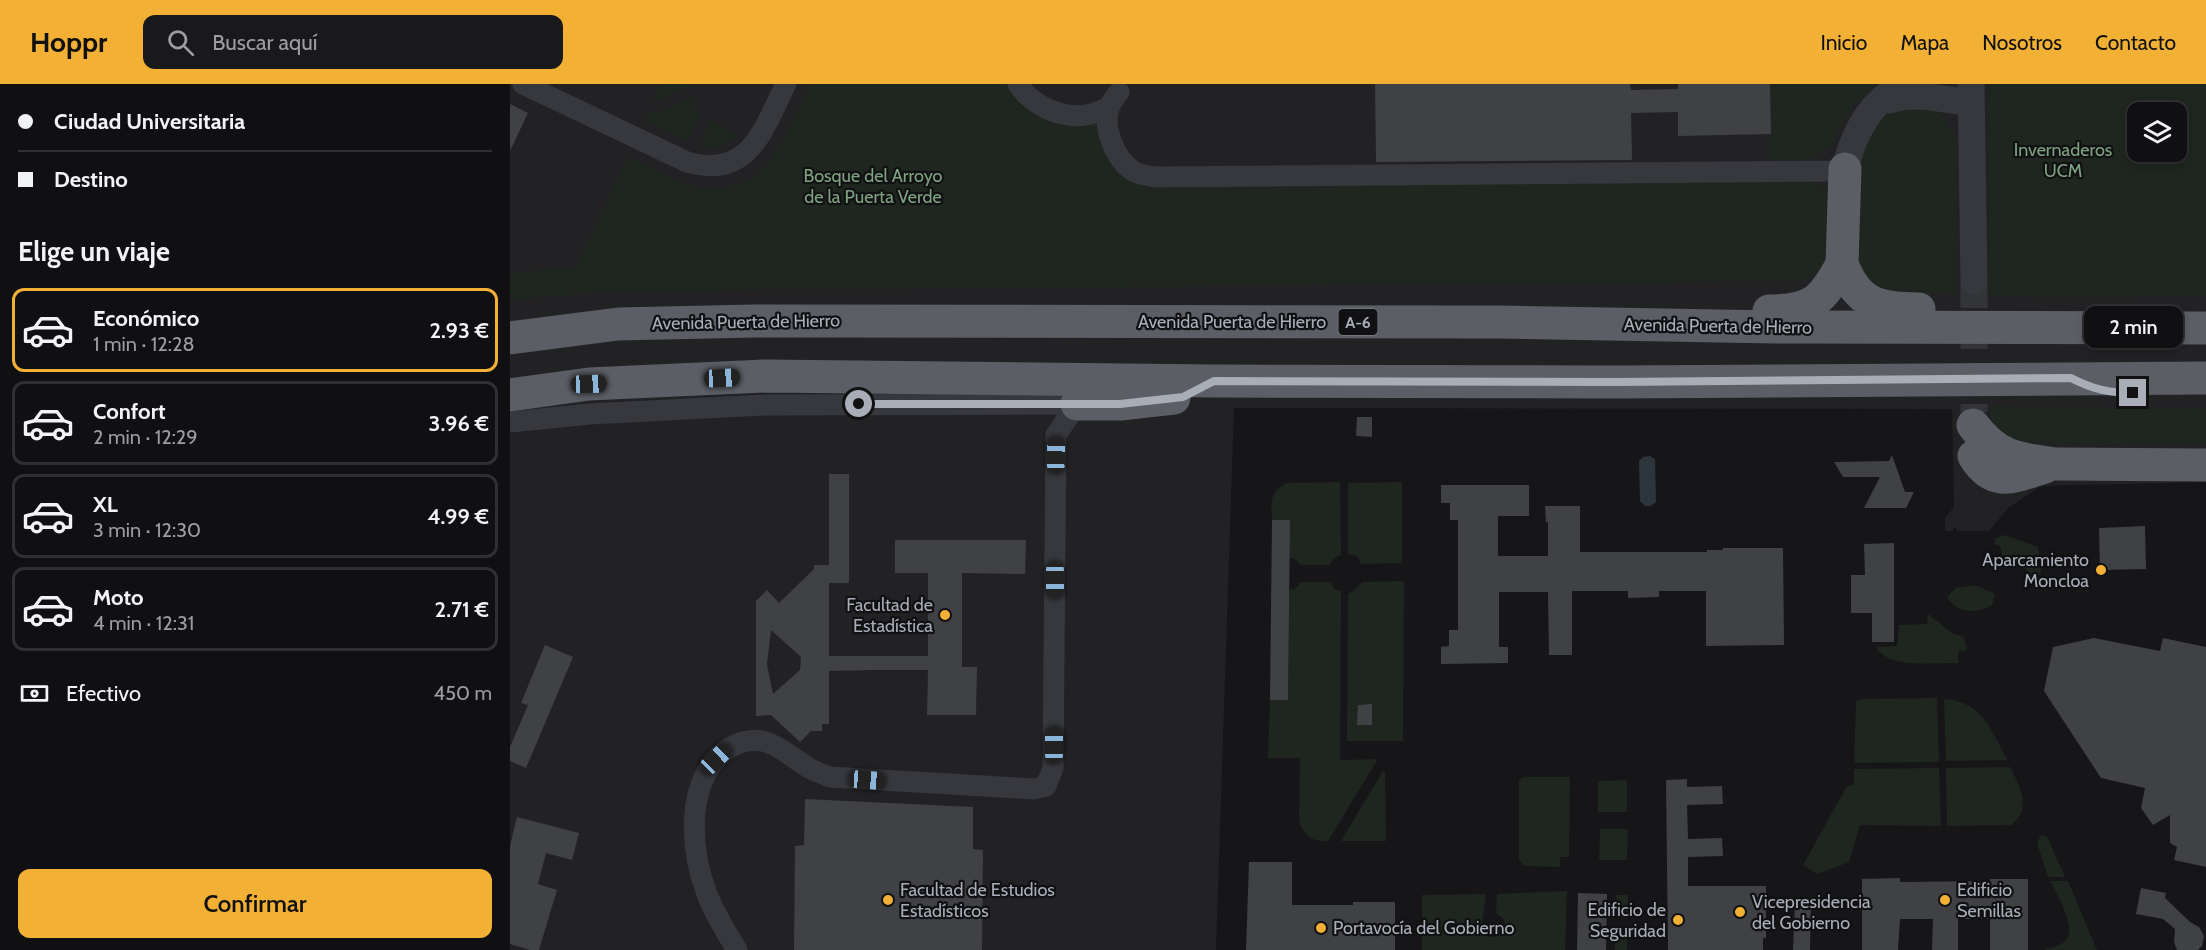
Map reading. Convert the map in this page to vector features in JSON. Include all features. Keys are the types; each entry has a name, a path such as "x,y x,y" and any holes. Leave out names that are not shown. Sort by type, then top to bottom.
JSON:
{"highway":[{"path":"1845,169 1842,264 1852,287 1860,295 1876,304 1892,309 2147,313 2202,328"},
{"path":"1499,322 1528,312 1800,309 1821,296 1842,264"},
{"name":"Avenida Puerta de Hierro","path":"510,338 618,324 754,321 1499,322 1776,327 2202,328"},
{"path":"510,395 589,384 766,376 1214,381 1628,382 2206,378"},
{"path":"2071,378 2090,388 2113,393 2206,396"},
{"path":"1077,404 1120,404 1183,397 1214,381"},
{"path":"1974,431 2005,454 2031,461 2056,464 2200,463"}],"street":[{"path":"523,84 687,162 717,167 741,159 758,140 786,84"},
{"path":"1018,84 1034,102 1068,115 1085,116 1114,100 1110,136 1119,156 1132,170 1141,175 1156,177 1845,169 1848,153 1864,122 1886,95 1910,84"},
{"path":"1876,107 1892,99 1908,95 1937,97 1971,93 1974,281"},
{"path":"1024,403 1044,419 1056,435"},
{"path":"510,422 590,414 765,405 1077,404"},
{"path":"737,950 707,893 699,864 695,833 697,798 704,776 716,759 727,749 740,742 766,742 788,753 811,769 830,777 1034,789 1046,786 1053,768 1056,435 1077,404"}],"shaded area":[{"path":"510,84 2206,84 2206,482 2041,486 2008,508 1989,531 1957,531 1957,528 1953,528 1953,531 1945,531 1945,518 1954,507 1952,409 1234,408 1216,950 510,950"},
{"path":"1650,456 1655,459 1656,502 1651,506 1645,506 1640,501 1639,461 1643,457"}],"green space":[{"path":"660,84 693,84 652,103"},
{"name":"Bosque del Arroyo de la Puerta Verde","path":"810,84 1013,84 1025,102 1102,118 1125,175 1812,180 1828,193 1828,224 1824,255 1820,275 1804,281 617,291 510,301 510,273 575,267 629,157 693,186 720,188 738,184 755,175 768,162"},
{"path":"1769,84 1885,84 1866,100 1855,104 1842,123 1831,147 1808,160 1768,159"},
{"name":"Invernaderos UCM","path":"1989,84 2206,84 2206,296 1988,295"},
{"path":"696,95 692,107 700,114 687,141 643,120 649,112 665,110"},
{"path":"1928,106 1942,115 1957,138 1956,294 1878,294 1859,267 1855,249 1857,170 1868,139 1880,121 1896,109"},
{"path":"711,120 738,135 721,146 700,146"},
{"path":"1990,406 2203,409 2206,411 2206,443 2200,445 2017,442 2005,434 1991,419"},
{"path":"1340,482 1341,555 1333,559 1330,565 1300,565 1289,557 1289,520 1272,520 1272,498 1277,489 1287,483"},
{"path":"1402,482 1402,563 1361,564 1357,556 1348,554 1348,483"},
{"path":"2005,535 2038,547 2041,572 2038,576 2032,575 2017,560 2002,555 2000,546 1995,544 1994,539"},
{"path":"1404,581 1403,741 1347,741 1348,594 1362,582"},
{"path":"1301,582 1331,582 1334,589 1341,591 1340,760 1378,759 1328,841 1309,837 1303,831 1299,821 1300,758 1268,758 1270,700 1288,700 1289,590 1296,588"},
{"path":"1975,585 1995,594 1992,605 1980,610 1967,611 1956,607 1947,597 1956,588"},
{"path":"1928,614 1952,633 1964,637 1967,650 1958,652 1958,663 1901,662 1890,659 1876,647 1897,646 1899,625 1927,624"},
{"path":"1937,698 1939,762 1854,763 1856,702 1861,699"},
{"path":"1944,699 1968,705 1977,712 1990,728 2007,760 1946,761"},
{"path":"2010,767 2021,790 2023,804 2022,812 2011,825 1947,826 1946,768"},
{"path":"1939,768 1941,826 1860,825 1849,862 1817,874 1803,865 1847,786 1854,785 1854,769"},
{"path":"1385,771 1386,841 1341,841"},
{"path":"1524,777 1570,777 1569,857 1560,857 1560,867 1525,866 1519,861 1519,780"},
{"path":"1627,780 1627,812 1598,812 1598,781"},
{"path":"1600,829 1628,829 1627,860 1599,860"},
{"path":"2041,835 2048,839 2065,877 2048,877 2037,843"},
{"path":"2050,881 2068,881 2097,950 2045,950 2045,948 2059,945 2066,940 2069,932 2065,912"},
{"path":"1567,891 1565,950 1422,950 1422,895 1486,894 1481,931 1485,936 1493,937 1501,934 1505,926 1503,918 1496,913 1497,894"},
{"path":"1616,895 1628,895 1628,918 1616,918"},
{"path":"1615,930 1627,931 1627,950 1615,950"}],"building":[{"path":"1375,84 1630,84 1631,90 1678,89 1678,84 1770,84 1771,134 1678,136 1678,112 1631,113 1632,160 1376,162"},
{"path":"510,104 528,113 510,151"},
{"path":"1357,417 1372,417 1372,437 1356,436"},
{"path":"1892,455 1905,492 1914,492 1906,508 1864,508 1880,477 1843,477 1834,462 1889,461"},
{"path":"829,474 849,474 849,583 829,583 829,656 928,656 928,573 895,573 895,540 1026,540 1025,574 962,573 962,667 977,667 976,715 927,715 928,670 872,670 829,671 829,724 822,724 822,731 811,731 800,742 771,715 756,716 756,601 767,590 779,603 814,569 814,565 829,565","holes":["771,630 801,657 800,670 773,694 767,664"]},
{"path":"1441,485 1529,485 1529,516 1498,516 1498,556 1548,556 1548,522 1546,522 1545,506 1580,506 1580,552 1707,552 1707,550 1723,550 1723,548 1783,548 1784,645 1706,646 1706,591 1659,591 1659,597 1628,598 1628,591 1572,591 1572,655 1549,655 1548,592 1499,592 1499,647 1508,647 1508,663 1441,664 1441,647 1449,646 1449,630 1458,630 1458,520 1450,520 1450,503 1441,503"},
{"path":"1272,520 1290,520 1288,700 1270,700"},
{"path":"2145,526 2146,569 2100,570 2099,528"},
{"path":"1894,543 1894,642 1872,642 1872,613 1851,613 1851,575 1865,575 1864,544"},
{"path":"2094,638 2160,651 2163,638 2206,647 2206,867 2174,860 2177,847 2170,843 2170,815 2153,825 2141,808 2145,788 2101,778 2044,691 2053,647"},
{"path":"545,645 573,657 526,768 510,761 510,747 528,705 521,703"},
{"path":"1372,704 1372,725 1357,725 1358,705"},
{"path":"1687,779 1687,787 1722,786 1723,804 1687,805 1688,839 1722,838 1723,856 1688,857 1688,886 1766,886 1766,938 1763,938 1763,950 1668,950 1666,780"},
{"name":"Facultad de Estudios Estadísticos","path":"805,799 973,807 973,849 983,850 982,950 794,950 795,846 804,845"},
{"path":"517,817 579,833 572,860 546,853 538,884 557,890 539,950 530,950 510,944 510,846"},
{"name":"Portavocía del Gobierno","path":"1249,862 1292,862 1292,905 1395,902 1395,950 1246,950"},
{"name":"Edificio Semillas","path":"1900,878 1900,882 2028,879 2028,950 1990,950 1990,919 1958,919 1958,950 1932,950 1933,919 1900,919 1898,950 1862,950 1862,879"},
{"path":"2141,888 2166,893 2165,898 2190,922 2199,927 2204,936 2202,946 2198,950 2177,950 2174,942 2175,929 2163,919 2136,914"},
{"path":"1578,893 1607,894 1606,950 1577,950"},
{"path":"1795,903 1811,903 1810,950 1793,950"}],"tunnel":[{"path":"1974,281 1974,412"}],"place":[{"name":"Aparcamiento Moncloa","path":"2101,570"},
{"name":"Facultad de Estadística","path":"945,615"},
{"name":"Facultad de Estudios Estadísticos","path":"888,900"},
{"name":"Edificio Semillas","path":"1945,900"},
{"name":"Vicepresidencia del Gobierno","path":"1740,912"},
{"name":"Edificio de Seguridad","path":"1678,920"},
{"name":"Portavocía del Gobierno","path":"1321,928"}],"route":[{"path":"859,404 1120,404 1183,397 1214,381 1616,382 2071,378 2090,388 2113,393 2133,393"}]}
